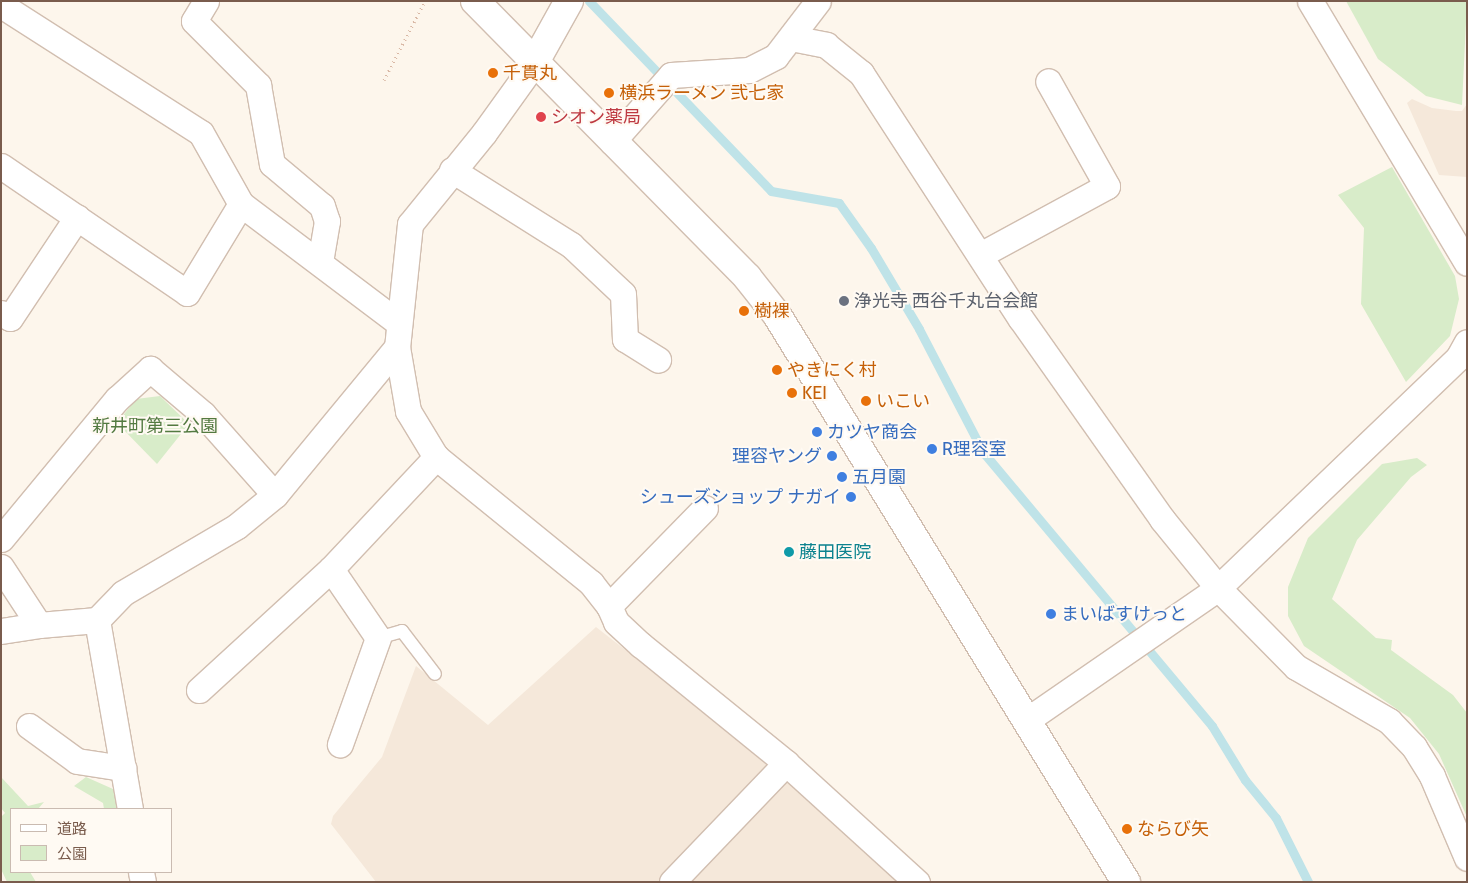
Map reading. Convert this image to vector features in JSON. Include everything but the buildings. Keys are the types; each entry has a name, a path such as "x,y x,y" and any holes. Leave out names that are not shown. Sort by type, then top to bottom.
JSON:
{"street":[{"path":"206,1 194,21 258,84 272,164 322,206 327,221 320,262"},
{"path":"475,1 747,278 777,314 1126,882"},
{"path":"569,1 535,62 484,134 452,170 410,224 398,323 397,347 408,411 436,457 591,583 609,606 616,622 786,763 917,882"},
{"path":"612,142 671,75 749,70 776,56 818,1"},
{"path":"1310,1 1467,263"},
{"path":"1,5 201,133 241,204 398,323"},
{"path":"791,38 826,45 861,73 982,254 1021,319 1162,519 1218,588 1296,667 1389,721 1414,747 1432,776 1467,858"},
{"path":"982,254 1107,186 1048,81"},
{"path":"1,166 187,293 241,204"},
{"path":"452,170 571,245 623,294 625,339 658,360"},
{"path":"1,313 10,318 77,217"},
{"path":"1027,720 1218,588 1458,358 1467,342"},
{"path":"1,630 97,620 123,593 237,526 275,495 397,347"},
{"path":"1,539 117,399 150,369 203,414 275,495"},
{"path":"199,690 331,569 436,457"},
{"path":"609,606 705,508"},
{"path":"1,568 39,625"},
{"path":"331,569 378,638 340,744"},
{"path":"97,620 130,808"},
{"path":"29,726 77,761 123,768"},
{"path":"672,882 786,763"}],"lane":[{"path":"378,638 402,631 435,674"}],"path":[{"path":"384,80 425,1"}],"shaded area":[{"path":"1412,99 1432,108 1456,111 1462,111 1467,104 1467,177 1439,175 1407,103"},
{"path":"596,627 792,780 903,882 376,882 331,824 333,816 382,757 416,666 488,725"}],"green space":[{"path":"1346,1 1467,1 1462,105 1426,96 1378,59"},
{"path":"1392,167 1455,276 1459,299 1450,336 1406,382 1361,304 1364,228 1338,195"},
{"name":"新井町第三公園","path":"160,396 189,424 157,464 117,423 136,399"},
{"path":"1417,458 1427,465 1411,477 1357,540 1332,599 1376,638 1392,640 1391,650 1453,695 1467,713 1467,817 1439,754 1410,718 1304,646 1288,616 1288,587 1308,538 1382,464"},
{"path":"1,777 28,806 44,802 39,808 10,808 10,873 31,873 36,882 7,882 1,869 1,817 5,813 1,808"},
{"path":"86,777 113,789 118,808 104,808 103,803 74,786"}],"waterway":[{"path":"589,1 771,191 839,203 871,248 919,329 983,452 1212,726 1245,780 1276,818 1308,882"}],"place":[{"name":"千貫丸","path":"493,73"},
{"name":"横浜ラーメン 弐七家","path":"609,93"},
{"name":"シオン薬局","path":"541,117"},
{"name":"浄光寺 西谷千丸台会館","path":"844,301"},
{"name":"樹裸","path":"744,311"},
{"name":"やきにく村","path":"777,370"},
{"name":"KEI","path":"792,393"},
{"name":"いこい","path":"866,401"},
{"name":"カツヤ商会","path":"817,432"},
{"name":"R理容室","path":"932,449"},
{"name":"理容ヤング","path":"832,456"},
{"name":"五月園","path":"842,477"},
{"name":"シューズショップ ナガイ","path":"851,497"},
{"name":"藤田医院","path":"789,552"},
{"name":"まいばすけっと","path":"1051,614"},
{"name":"ならび矢","path":"1127,829"}]}
